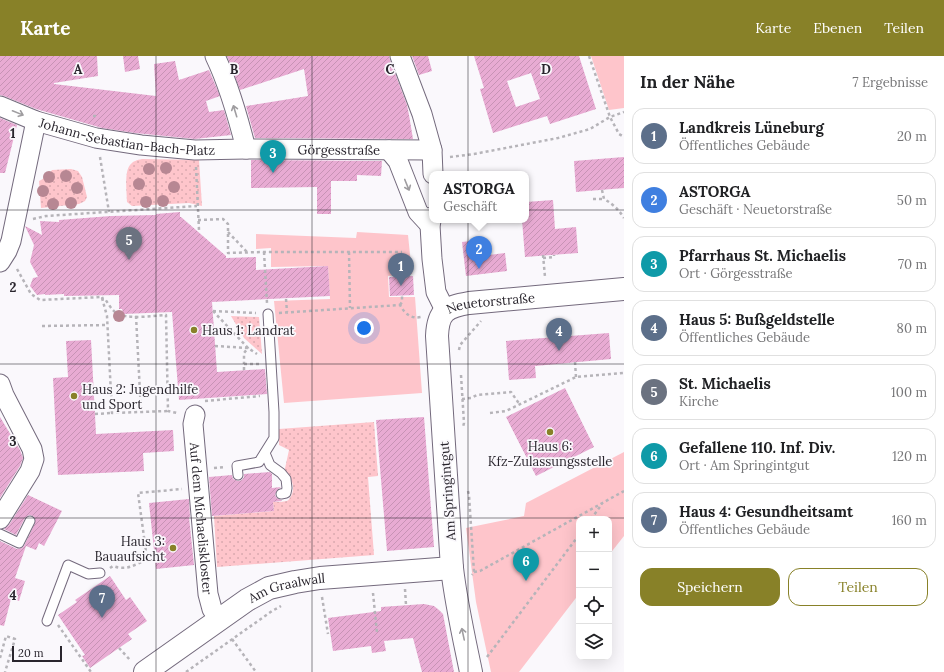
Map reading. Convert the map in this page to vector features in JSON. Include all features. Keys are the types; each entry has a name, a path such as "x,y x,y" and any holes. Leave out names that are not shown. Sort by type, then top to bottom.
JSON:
{"main road":[{"name":"Neuetorstraße","path":"445,310 458,304 624,289"},
{"name":"Am Springintgut","path":"445,310 437,325 437,336 462,573 454,584 459,612 478,666"},
{"name":"Am Graalwall","path":"145,672 247,600 269,588 320,578 462,573"}],"street":[{"path":"215,56 223,74 246,149"},
{"path":"400,56 422,114 432,150 433,171"},
{"path":"0,106 36,121"},
{"name":"Johann-Sebastian-Bach-Platz","path":"7,255 36,121 96,138 141,145 195,150 246,149"},
{"name":"Görgesstraße","path":"246,149 432,150"},
{"name":"Neuetorstraße","path":"389,150 398,161 418,212 429,220"},
{"name":"Neuetorstraße","path":"431,223 432,259 436,292 445,310"},
{"path":"0,384 4,395 32,449 34,459 30,471 0,520"},
{"name":"Auf dem Michaeliskloster","path":"194,415 193,424 208,594 212,609 219,619"}],"lane":[{"path":"237,470 259,462 274,438 274,412 267,363 268,314"},
{"path":"265,453 270,465 281,473 286,479 286,493 281,494"},
{"path":"0,534 19,543 30,521"},
{"path":"49,617 68,565 88,574 100,573"}],"path":[{"path":"589,56 610,117 619,134 624,137"},
{"path":"450,157 474,154 558,138 590,129 610,117 624,112"},
{"path":"92,116 99,116"},
{"path":"96,138 109,212"},
{"path":"195,163 199,230"},
{"path":"602,190 604,199"},
{"path":"594,199 604,199 610,202 624,217"},
{"path":"33,219 46,216 197,206"},
{"path":"198,220 223,219 228,224 228,253 402,252"},
{"path":"228,232 247,252"},
{"path":"264,252 267,301"},
{"path":"349,252 350,308"},
{"path":"7,255 31,294 40,300 102,297 115,312 116,317 119,320 123,319 122,316"},
{"path":"545,281 543,257 554,257 554,255"},
{"path":"400,305 402,302 402,296"},
{"path":"102,297 108,325 112,413"},
{"path":"286,299 287,312"},
{"path":"267,363 254,351 248,348 213,311 268,314 400,305"},
{"path":"400,305 407,315 414,318 421,318"},
{"path":"115,312 122,316 166,315 168,411"},
{"path":"136,316 141,412"},
{"path":"459,356 458,348 481,321"},
{"path":"42,326 108,325"},
{"path":"215,346 248,348"},
{"path":"244,370 244,353 248,348"},
{"path":"575,362 576,377"},
{"path":"244,364 267,363"},
{"path":"460,370 464,422 462,430"},
{"path":"490,413 506,411 576,377 624,373"},
{"path":"462,399 471,398 477,395 511,392 520,404"},
{"path":"95,414 168,411 194,415 194,402 261,396"},
{"path":"526,401 529,406"},
{"path":"197,469 237,470"},
{"path":"467,488 469,495 474,572"},
{"path":"100,573 113,566 120,569 131,567 147,559 138,493 183,489"},
{"path":"462,573 480,571 624,491"},
{"path":"593,516 604,502"},
{"path":"478,666 576,539"},
{"path":"406,605 405,589 412,588"},
{"path":"373,591 377,633"},
{"path":"315,597 322,596 328,634"},
{"path":"186,672 272,611 286,604"},
{"path":"49,617 91,672"},
{"path":"1,634 14,639 5,672"},
{"path":"0,658 1,649 6,636"},
{"path":"232,639 256,672"},
{"path":"77,652 81,650"}],"shaded area":[{"path":"591,56 624,56 624,108 609,110"},
{"path":"142,159 199,160 202,206 189,203 132,206 127,202 127,172 131,164"},
{"path":"71,169 78,171 82,177 87,197 85,201 79,204 41,208 39,181 46,177 52,170"},
{"path":"357,232 408,235 412,274 388,276 389,297 415,297 422,393 284,403 274,301 330,299 328,266 271,267 271,248 256,249 256,234 356,238"},
{"path":"231,316 259,317 262,354 244,338"},
{"path":"374,422 378,476 368,477 374,555 217,567 214,516 274,511 273,502 287,501 292,494 292,482 284,473 289,450 279,445 279,429"},
{"path":"624,452 624,536 612,551 612,516 576,516 576,598 519,672 491,672 476,602 466,528 524,516 526,503"}],"building":[{"path":"0,56 97,56 98,76 54,84 156,96 154,64 175,61 179,80 209,70 220,96 206,101 209,112 224,110 231,135 195,139 135,133 102,128 36,109 0,95"},
{"path":"123,56 138,56 140,69 125,72"},
{"path":"227,56 389,56 407,105 413,139 255,138 246,106 308,96 304,69 240,90"},
{"path":"412,56 428,56 432,71 419,75"},
{"path":"474,56 579,56 596,109 550,124 547,116 493,133 480,89 484,88","holes":["531,73 540,99 516,107 507,81"]},
{"path":"0,118 17,125 5,173 0,173"},
{"path":"624,157 624,188 576,192 574,161"},
{"path":"251,160 382,161 381,176 357,175 357,181 331,181 331,214 317,214 317,187 251,188"},
{"path":"553,200 555,229 576,227 578,253 525,257 522,223 529,223 529,202"},
{"path":"180,212 180,217 226,256 226,258 256,257 256,270 328,266 330,296 212,302 217,372 265,369 267,394 179,400 172,312 123,314 122,309 119,309 119,295 37,295 30,286 33,278 38,277 30,262 34,245 25,226 42,235 40,221 59,222 59,220 111,216 156,215"},
{"path":"479,240 481,256 505,253 507,271 466,276 462,242"},
{"path":"413,276 414,295 390,296 389,277"},
{"path":"609,333 611,359 535,366 536,378 509,380 506,341"},
{"name":"Haus 2: Jugendhilfe und Sport","path":"91,340 96,434 173,430 174,451 143,453 144,471 58,475 53,378 68,377 66,341"},
{"name":"Haus 6: Kfz-Zulassungsstelle","path":"565,388 594,447 536,476 506,417"},
{"path":"0,417 20,450 23,458 20,466 0,498"},
{"path":"424,417 434,547 387,551 376,420"},
{"path":"270,472 272,474 272,488 281,487 277,490 275,495 282,501 273,502 274,511 212,516 209,477 232,475 233,479 238,481 242,480 244,474"},
{"path":"28,495 62,511 44,546 39,543 36,550 26,546 15,578 25,581 19,601 11,599 4,626 0,625 0,541 17,549 24,546 35,523 35,518 33,516 29,515 25,518 16,535 4,529 9,525"},
{"name":"Haus 3: Bauaufsicht","path":"189,499 189,517 194,565 156,569 149,503"},
{"path":"110,576 126,600 130,597 147,621 128,634 132,639 90,668 82,656 85,655 58,615 77,602 75,600"},
{"path":"424,604 434,606 443,614 454,672 422,672 413,638 384,641 386,651 372,653 371,646 333,651 328,618 381,611 381,607"}],"place":[{"name":"Pfarrhaus St. Michaelis","path":"273,173"},
{"name":"St. Michaelis","path":"129,260"},
{"name":"ASTORGA","path":"479,269"},
{"name":"Landkreis Lüneburg","path":"401,286"},
{"name":"Haus 1: Landrat","path":"194,330"},
{"name":"Haus 5: Bußgeldstelle","path":"559,351"},
{"name":"Haus 2: Jugendhilfe und Sport","path":"74,396"},
{"name":"Haus 6: Kfz-Zulassungsstelle","path":"550,432"},
{"name":"Haus 3: Bauaufsicht","path":"173,548"},
{"name":"Gefallene 110. Inf. Div.","path":"526,581"},
{"name":"Haus 4: Gesundheitsamt","path":"102,618"}]}
